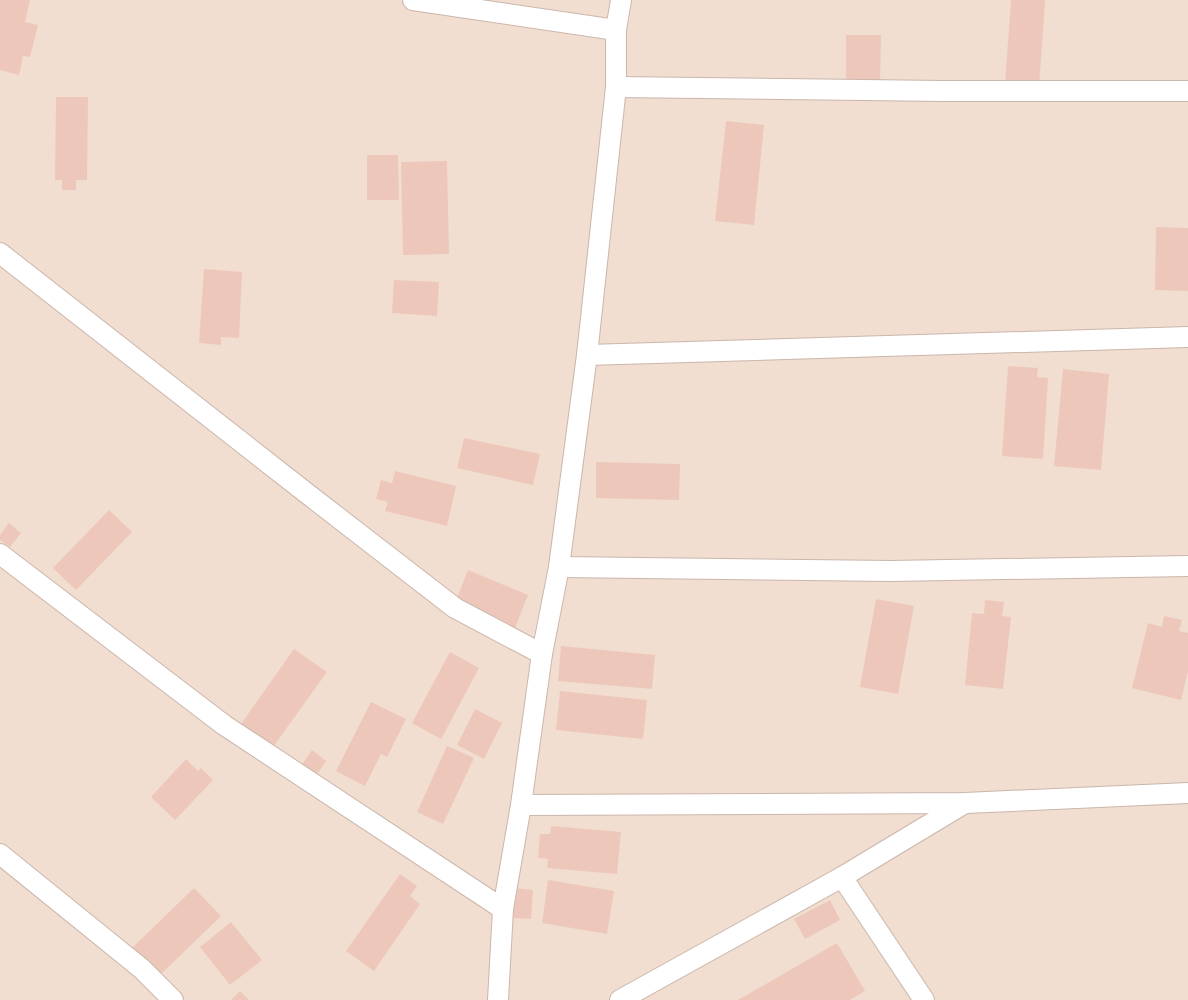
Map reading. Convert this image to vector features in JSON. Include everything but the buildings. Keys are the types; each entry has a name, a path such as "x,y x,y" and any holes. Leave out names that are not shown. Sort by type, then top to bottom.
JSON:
{"street":[{"path":"412,0 616,30"},
{"path":"498,1000 503,909 521,804 542,654 559,567 587,355 616,87 616,30 620,0"},
{"path":"616,87 943,91 1188,91"},
{"path":"0,253 455,608 542,654"},
{"path":"587,355 1188,337"},
{"path":"0,554 224,725 503,909"},
{"path":"559,567 891,571 1188,566"},
{"path":"521,804 965,803 1188,792"},
{"path":"620,1000 842,877 965,803"},
{"path":"0,854 142,968 173,1000"},
{"path":"842,877 924,1000"}],"shaded area":[{"path":"0,0 1188,0 1188,1000 0,1000"}]}
